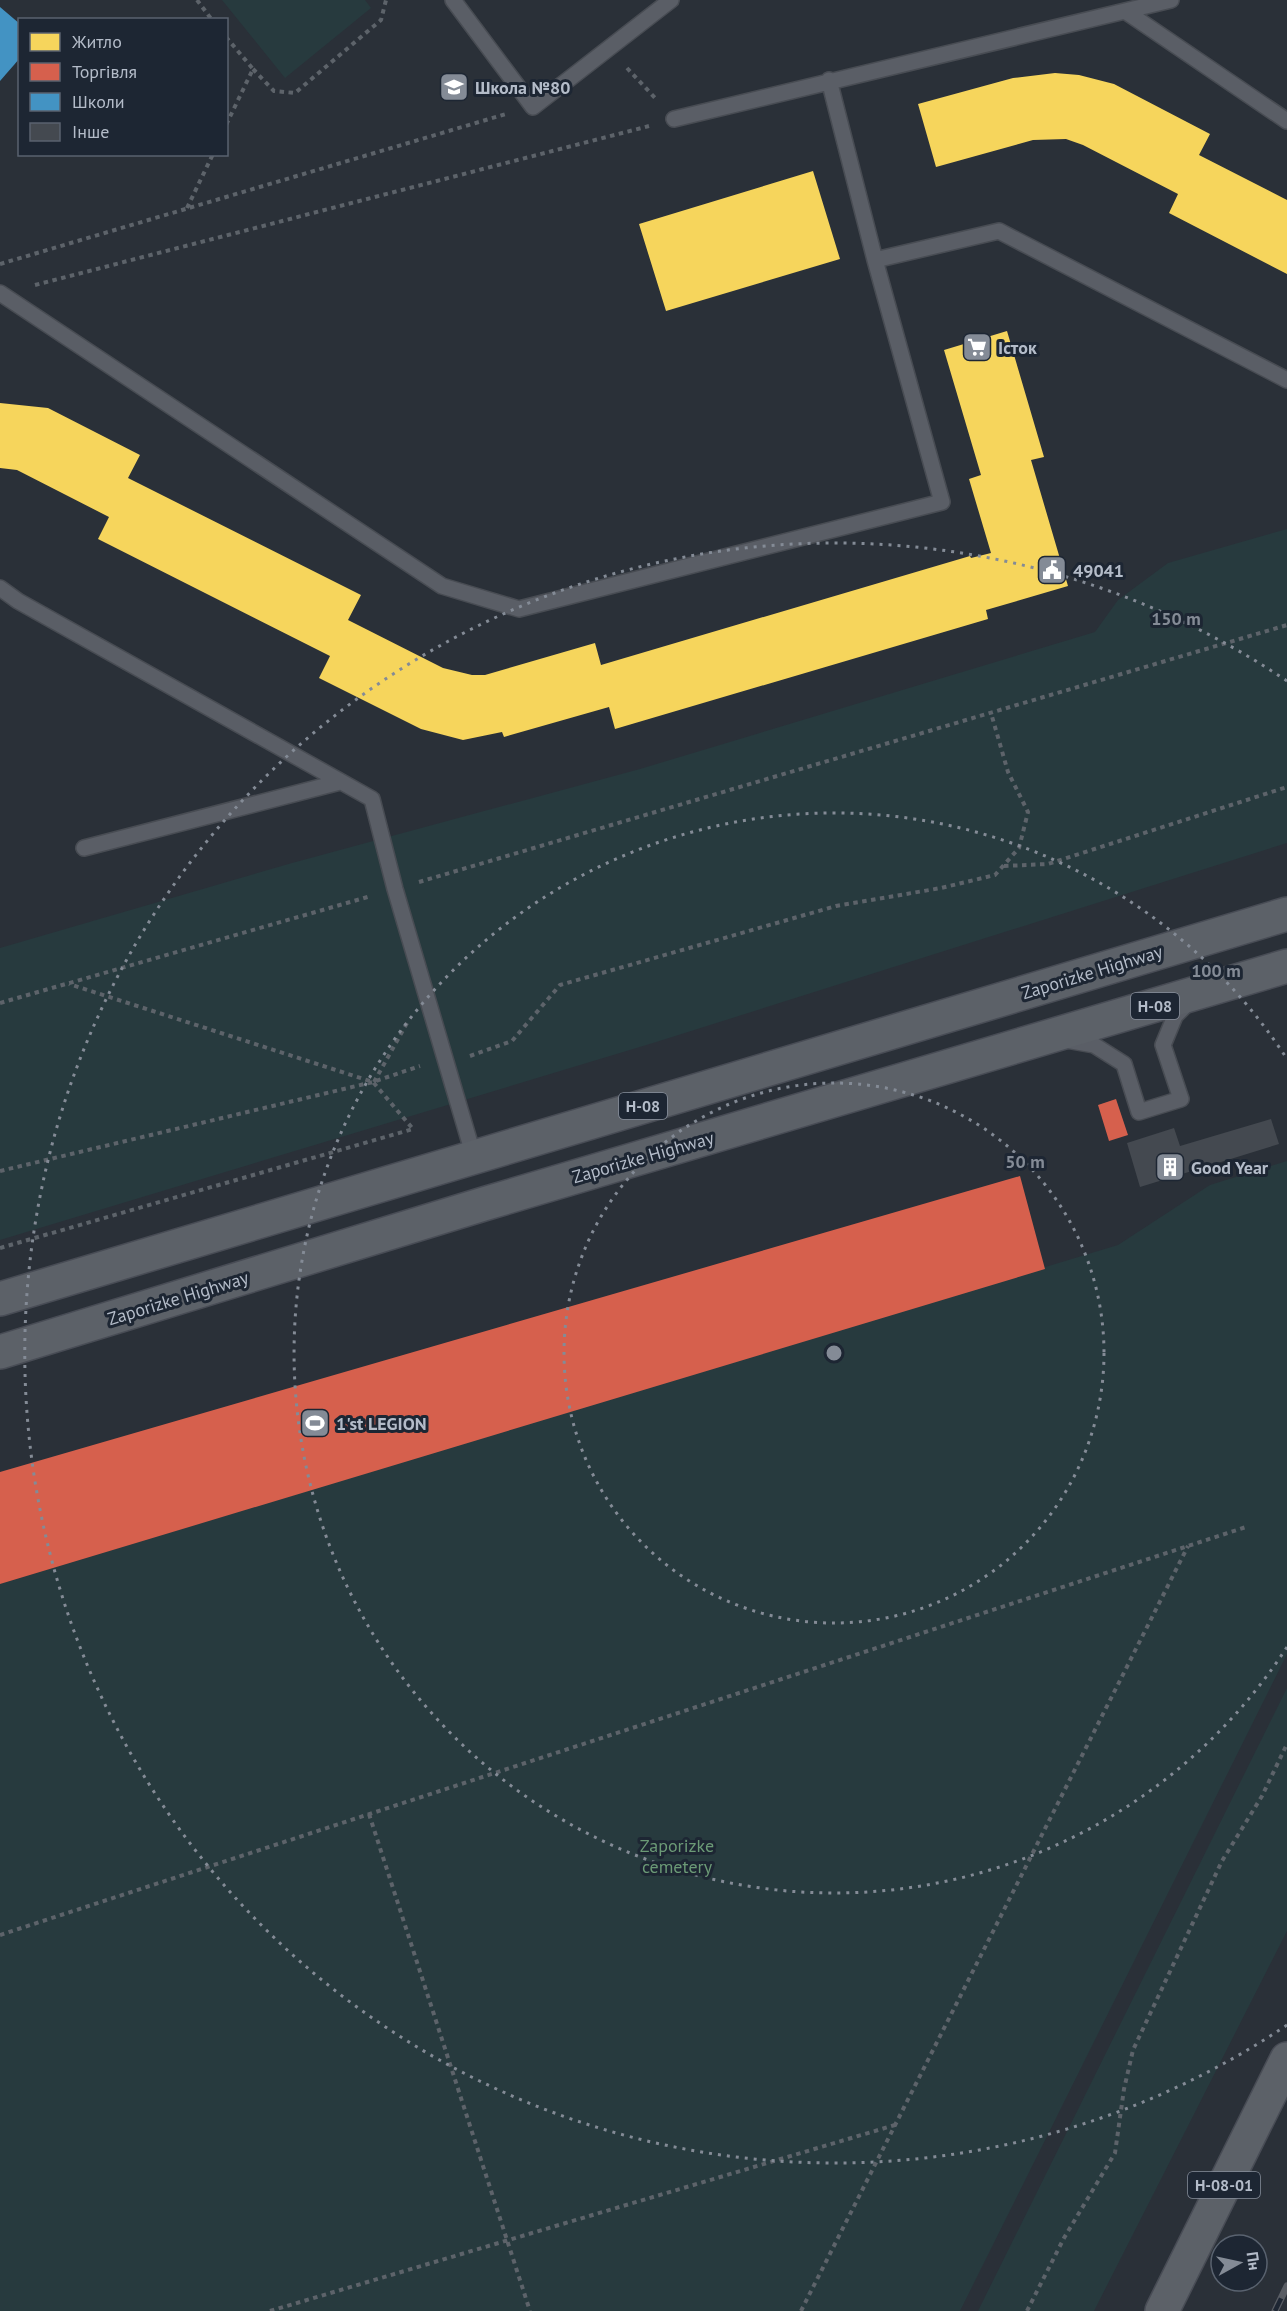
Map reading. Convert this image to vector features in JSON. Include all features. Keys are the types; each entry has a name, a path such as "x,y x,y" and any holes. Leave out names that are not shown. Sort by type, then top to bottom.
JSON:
{"main road":[{"name":"Zaporizke Highway","path":"0,1299 1287,914"},
{"name":"Zaporizke Highway","path":"0,1352 487,1203 1287,966"},
{"path":"474,1157 487,1203"},
{"name":"Н-08-01","path":"1161,2311 1287,2059"}],"lane":[{"path":"453,0 533,106 671,0"},
{"path":"674,119 829,80 1171,0"},
{"path":"1125,11 1287,121"},
{"path":"1,293 442,586 519,609 942,502 875,260 829,80"},
{"path":"875,260 999,231 1287,380"},
{"path":"0,588 18,601 372,799 395,889 474,1157"},
{"path":"84,848 340,782"},
{"path":"1051,1037 1094,1045 1124,1064 1139,1112 1149,1109 1181,1099 1163,1045 1175,1016 1197,993"}],"path":[{"path":"197,0 210,18"},
{"path":"228,39 274,91 296,93 381,20 386,0"},
{"path":"1,293 674,119 609,47"},
{"path":"228,121 253,69"},
{"path":"0,264 533,106"},
{"path":"187,208 212,156"},
{"path":"0,1003 395,889 1287,625"},
{"path":"0,1171 373,1082 445,1058 459,1060 512,1041 560,985 836,906 941,888 995,875 1019,848 1028,812 1008,772 991,713"},
{"path":"1003,866 1048,864 1287,787"},
{"path":"0,1248 412,1129 373,1082 68,984"},
{"path":"373,1082 409,1019"},
{"path":"0,1935 1246,1527"},
{"path":"801,2311 1188,1546"},
{"path":"1027,2311 1064,2238 1115,2153 1124,2089 1133,2050 1222,1861 1262,1796 1287,1744"},
{"path":"369,1814 530,2311"},
{"path":"270,2311 894,2126"}],"green space":[{"path":"222,0 365,0 371,8 285,78"},
{"path":"1287,529 1287,843 653,1043 0,1240 0,948 292,863 640,769 1095,632 1118,600 1168,563"},
{"name":"Zaporizke cemetery","path":"1287,1161 1287,1654 960,2311 0,2311 0,1584 1118,1245 1210,1185"},
{"path":"1287,1688 1287,1931 1094,2311 978,2311"}],"building: Житло":[{"path":"1055,73 1079,75 1114,84 1210,134 1199,155 1287,200 1287,274 1169,213 1178,194 1083,145 1066,139 1033,140 936,167 918,104 1013,78"},
{"path":"813,171 840,259 666,311 639,224"},
{"path":"1007,331 1044,457 1031,460 1068,586 986,610 988,619 615,729 609,707 504,737 502,732 463,740 421,729 319,678 330,656 98,539 109,517 17,470 0,468 0,403 48,408 140,455 128,478 361,595 348,620 443,668 472,675 485,675 595,643 601,665 970,556 971,558 991,553 969,479 981,475 944,350"}],"building: Торгівля":[{"path":"1116,1099 1128,1135 1109,1141 1098,1105"},
{"path":"1020,1176 1045,1269 0,1584 0,1472"}],"building: Школи":[{"path":"0,7 18,22 18,60 0,81"}],"building: Інше":[{"name":"Good Year","path":"1271,1119 1279,1144 1140,1187 1127,1143 1174,1128 1180,1146"}],"railway":[{"path":"1275,2311 1287,2286"}],"place":[{"name":"Школа №80","path":"454,87"},
{"name":"Істок","path":"977,347"},
{"name":"49041","path":"1052,570"},
{"name":"Good Year","path":"1170,1167"},
{"name":"1'st LEGION","path":"315,1423"}]}
